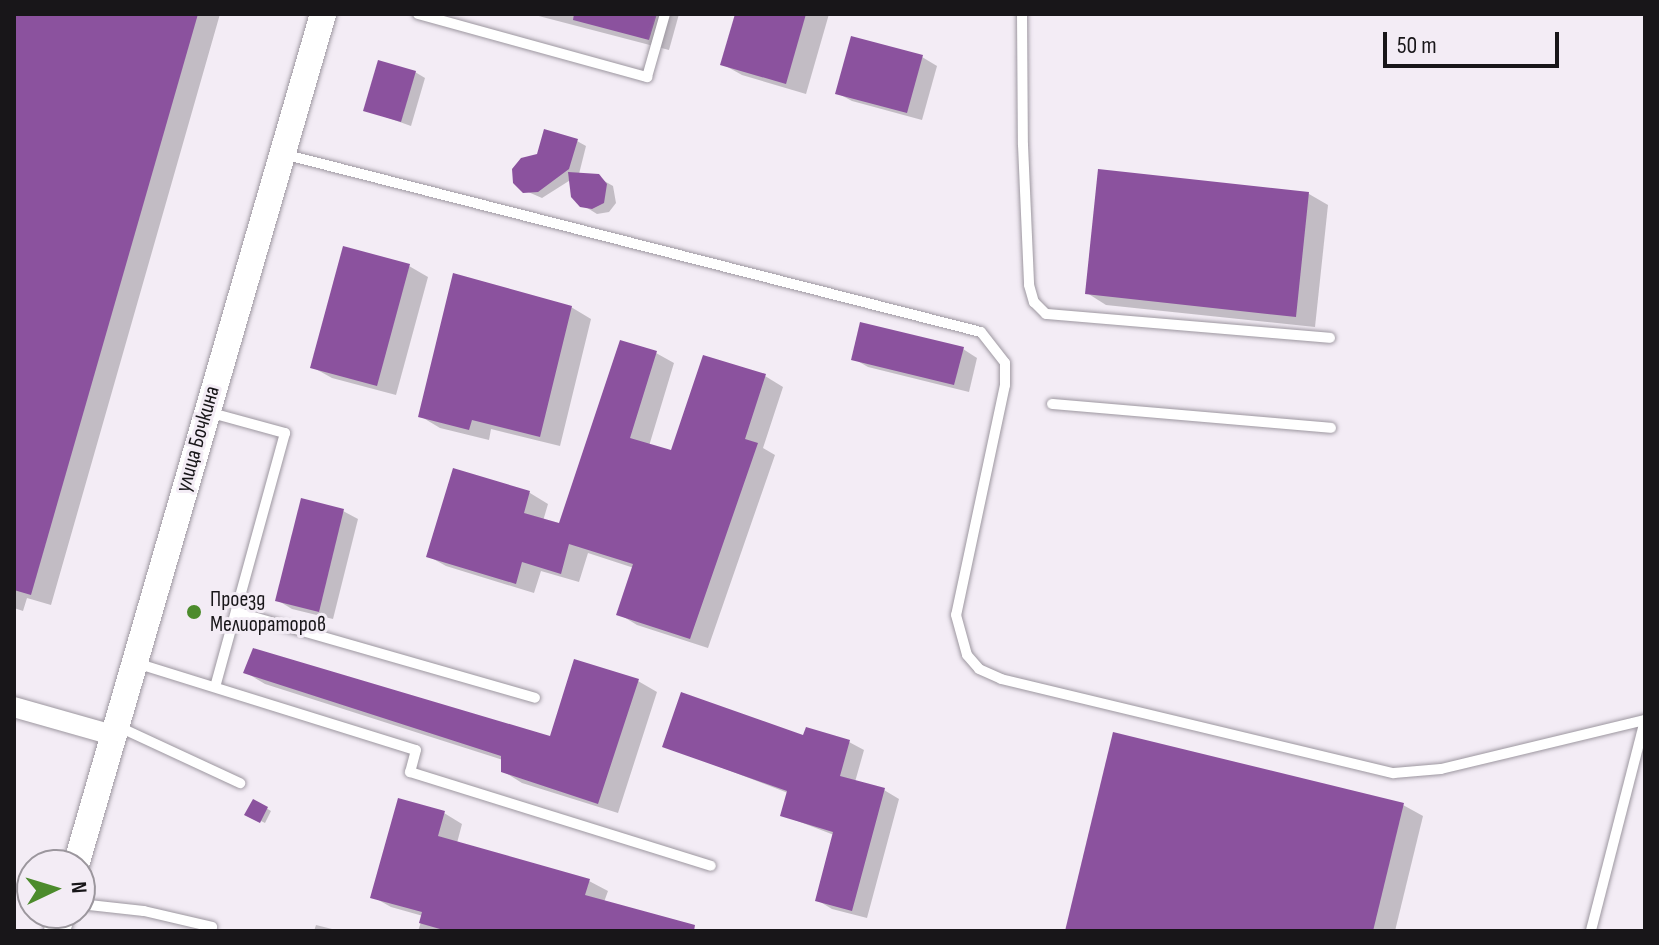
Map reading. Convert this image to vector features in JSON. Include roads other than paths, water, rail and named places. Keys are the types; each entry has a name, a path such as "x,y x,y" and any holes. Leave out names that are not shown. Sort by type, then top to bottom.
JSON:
{"street":[{"name":"улица Бочкина","path":"81,849 323,14"},
{"path":"14,707 114,730"}],"lane":[{"path":"418,14 647,77 665,14"},
{"path":"1022,14 1029,285 1040,308 1046,314 1330,338"},
{"path":"281,154 981,332 1005,363 1005,385 956,615 967,655 979,669 1001,679 1394,773 1441,769 1645,720 1591,931"},
{"path":"1052,404 1331,428"},
{"path":"206,411 285,433 215,687"},
{"path":"236,612 535,698"},
{"path":"134,662 416,750 410,772 711,866"},
{"path":"114,730 240,783"},
{"path":"96,906 144,911 212,927"}],"place":[{"name":"Проезд Мелиораторов","path":"194,612"}]}
